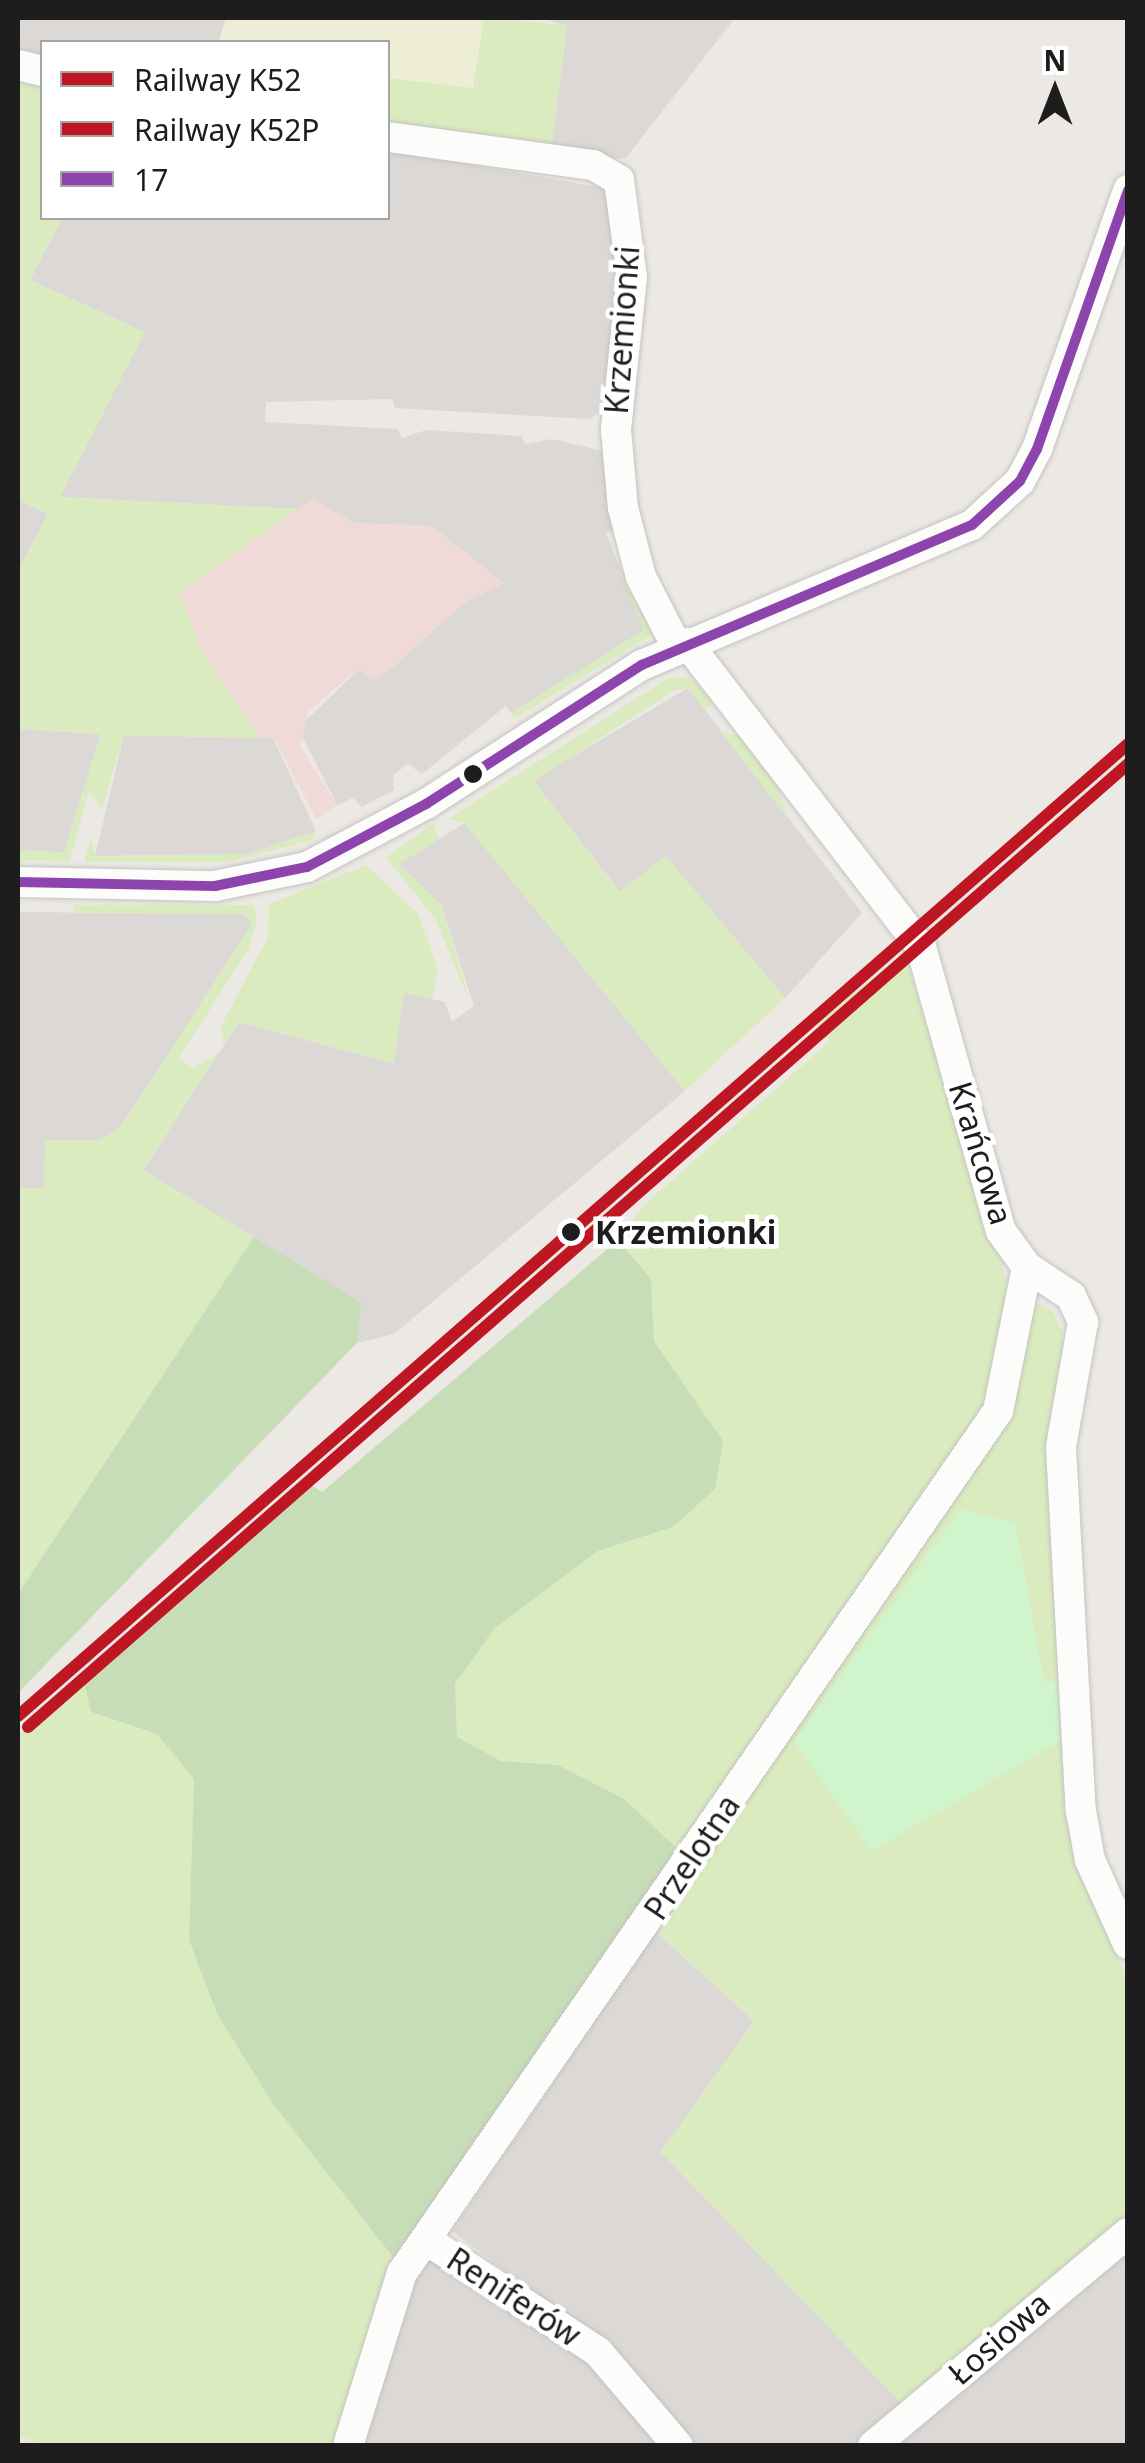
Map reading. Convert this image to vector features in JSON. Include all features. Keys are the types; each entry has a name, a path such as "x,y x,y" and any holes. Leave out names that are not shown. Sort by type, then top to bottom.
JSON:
{"street":[{"name":"Krzemionki","path":"390,137 593,165 619,180 632,277 616,430 623,508 641,576 682,645"},
{"path":"18,882 215,886 307,867 682,645 940,542 999,505 1037,450 1128,190"},
{"name":"Krańcowa","path":"682,645 921,947 990,1197 1026,1267 1071,1296 1084,1322 1061,1447 1081,1811 1118,1888 1128,1944"},
{"name":"Przelotna","path":"348,2446 402,2273 428,2241 816,1663 998,1411 1026,1267"},
{"name":"Łosiowa","path":"874,2446 1128,2233"},
{"name":"Reniferów","path":"428,2241 598,2352 678,2446"}],"shaded area":[{"path":"18,18 226,18 220,40 40,40 40,54 18,49"},
{"path":"542,18 735,18 625,159 551,151 567,26"},
{"path":"390,150 604,188 618,262 605,410 589,419 395,408 392,399 266,402 265,422 398,429 402,438 426,430 521,436 525,444 552,439 607,452 614,529 606,533 645,630 511,713 506,706 422,774 408,764 393,775 394,790 362,807 353,798 337,805 298,728 359,669 392,668 462,604 503,583 432,526 354,523 312,499 298,509 60,497 144,332 30,280 61,220 390,220"},
{"path":"312,499 354,523 432,526 504,583 462,604 392,669 370,680 358,669 309,711 300,746 337,805 316,819 274,738 261,738 202,654 180,592"},
{"path":"18,500 48,514 18,571"},
{"path":"688,688 862,913 785,998 666,857 620,892 533,780"},
{"path":"18,729 101,734 64,853 18,850"},
{"path":"124,735 273,738 316,831 249,854 95,856"},
{"path":"465,823 685,1091 394,1334 357,1343 360,1303 143,1170 239,1022 393,1063 404,992 445,1002 452,1022 474,1006 441,905 398,864"},
{"path":"18,912 245,914 253,924 120,1128 99,1140 46,1140 45,1189 18,1188"},
{"path":"656,1932 754,2021 661,2152 903,2405 858,2445 688,2445 583,2329 452,2231"},
{"path":"1127,2244 1127,2445 890,2446"},
{"path":"428,2261 444,2261 556,2328 665,2446 356,2446 413,2269"}],"green space":[{"path":"226,18 484,18 473,89 390,78 390,40 220,40"},
{"path":"484,18 567,25 551,151 390,128 390,78 473,88"},
{"path":"18,73 40,79 40,220 61,220 30,280 145,332 60,497 298,509 180,592 202,654 261,738 124,735 102,808 89,792 69,862 18,860 18,850 64,852 101,734 18,729 18,571 48,514 18,500"},
{"path":"629,572 653,634 514,719 511,713 644,630 620,573"},
{"path":"668,678 690,678 713,701 704,711 689,688 675,690 534,781 619,892 666,856 785,998 685,1091 465,824 448,819"},
{"path":"720,731 740,736 774,779 789,820"},
{"path":"433,823 439,839 399,864 441,905 472,1007 435,919 386,858"},
{"path":"316,831 313,840 229,862 84,862 91,836 95,856 249,854"},
{"path":"366,865 418,914 438,969 432,999 404,993 394,1063 239,1022 224,1044 221,1026 268,937 269,904"},
{"path":"74,905 254,905 257,921 248,950 178,1059 193,1068 218,1054 143,1170 254,1237 18,1594 18,1188 44,1188 45,1140 99,1140 120,1128 252,924 245,914 74,913"},
{"path":"904,953 1007,1283 992,1410 684,1855 624,1800 558,1765 501,1761 457,1738 455,1684 494,1629 598,1551 673,1527 723,1441 654,1341 651,1279 618,1240 643,1206 830,1041 817,1024"},
{"path":"254,1237 361,1303 357,1343 18,1693 18,1594"},
{"path":"618,1240 651,1279 654,1341 723,1441 715,1489 673,1527 598,1551 494,1629 455,1684 457,1737 501,1761 558,1765 624,1799 684,1855 396,2261 273,2104 217,2014 189,1940 194,1779 157,1734 91,1712 83,1679 306,1482 322,1492"},
{"path":"1031,1300 1053,1311 1062,1330 1062,1680 1044,1683 1015,1523 960,1510 1065,1738 1094,1892 1127,1981 1127,2218 903,2405 661,2152 754,2021 657,1932 823,1669 999,1426"},
{"path":"960,1510 1015,1523 1044,1683 1062,1680 1065,1738 872,1851 794,1741"},
{"path":"83,1678 91,1712 157,1734 194,1779 189,1940 217,2014 273,2104 396,2261 340,2445 45,2445 18,2436 18,1736"}],"rail line":[{"name":"K52","path":"18,1716 1128,744"},
{"name":"K52P","path":"28,1727 1128,764"}],"transit line":[{"name":"17","path":"18,882 215,886 307,867 426,804 642,665 972,525 1020,481 1037,449 1128,191"}],"place":[{"name":"Krzemionki","path":"571,1232"}]}
